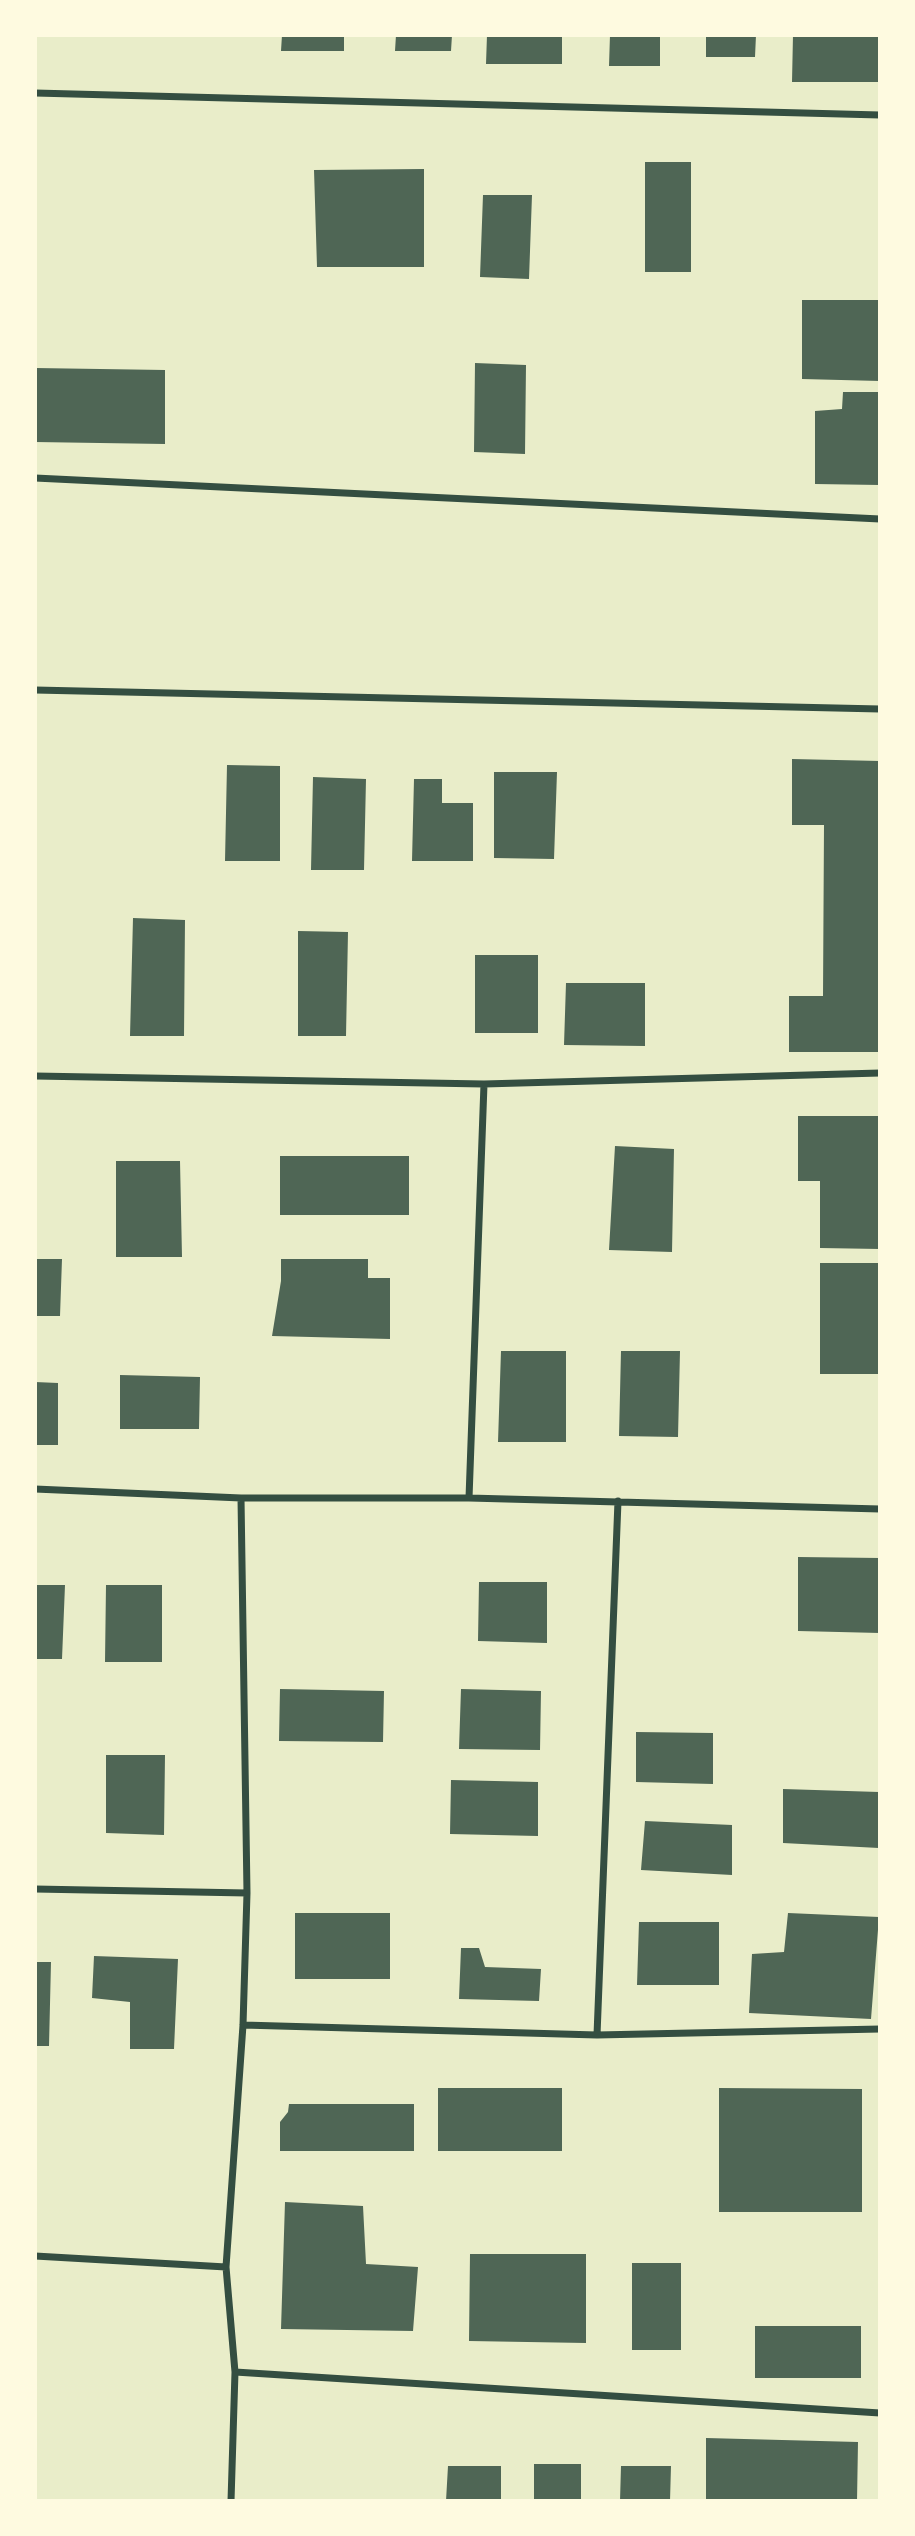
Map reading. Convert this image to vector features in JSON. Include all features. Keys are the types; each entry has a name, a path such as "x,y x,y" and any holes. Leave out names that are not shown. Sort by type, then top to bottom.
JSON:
{"street":[{"path":"35,93 880,115"},
{"path":"35,478 880,519"},
{"path":"35,690 880,709"},
{"path":"35,1076 484,1084 880,1073"},
{"path":"469,1498 484,1084"},
{"path":"35,1489 242,1498 469,1498 880,1509"},
{"path":"231,2501 235,2372 226,2267 243,2025 247,1892 242,1498"},
{"path":"597,2035 618,1501"},
{"path":"35,1889 247,1892"},
{"path":"243,2025 597,2035 880,2029"},
{"path":"35,2256 226,2267"},
{"path":"235,2372 880,2413"}],"building":[{"path":"282,35 344,35 344,51 281,51"},
{"path":"396,35 452,35 451,51 395,51"},
{"path":"487,35 562,35 562,64 486,64"},
{"path":"610,35 660,35 660,66 609,66"},
{"path":"706,35 756,35 755,57 706,57"},
{"path":"793,35 880,35 880,82 792,82"},
{"path":"645,162 691,162 691,272 645,272"},
{"path":"424,169 424,267 317,267 314,170"},
{"path":"483,195 532,195 529,279 480,277"},
{"path":"802,300 880,300 880,381 802,379"},
{"path":"475,363 526,365 525,454 474,452"},
{"path":"35,368 165,370 165,444 35,442"},
{"path":"843,392 880,392 880,485 815,484 815,411 842,409"},
{"path":"792,759 880,761 880,1052 789,1052 789,996 823,996 824,825 792,825"},
{"path":"227,765 280,766 280,861 225,861"},
{"path":"494,772 557,772 554,859 494,858"},
{"path":"313,777 366,779 364,870 311,870"},
{"path":"414,779 442,779 442,803 473,803 473,861 412,861"},
{"path":"133,918 185,920 184,1036 130,1036"},
{"path":"298,931 348,932 346,1036 298,1036"},
{"path":"475,955 538,955 538,1033 475,1033"},
{"path":"566,983 645,983 645,1046 564,1045"},
{"path":"798,1116 880,1116 880,1249 820,1248 820,1181 798,1181"},
{"path":"615,1146 674,1149 672,1252 609,1250"},
{"path":"280,1156 409,1156 409,1215 280,1215"},
{"path":"116,1161 180,1161 182,1257 116,1257"},
{"path":"35,1259 62,1259 60,1316 35,1316"},
{"path":"281,1259 368,1259 368,1278 390,1278 390,1339 272,1336 281,1281"},
{"path":"820,1263 880,1263 880,1374 820,1374"},
{"path":"501,1351 566,1351 566,1442 498,1442"},
{"path":"621,1351 680,1351 678,1437 619,1436"},
{"path":"120,1375 200,1377 199,1429 120,1429"},
{"path":"35,1382 58,1383 58,1445 35,1445"},
{"path":"798,1557 880,1558 880,1633 798,1631"},
{"path":"479,1582 547,1582 547,1643 478,1641"},
{"path":"35,1585 65,1585 62,1659 35,1659"},
{"path":"106,1585 162,1585 162,1662 105,1662"},
{"path":"280,1689 384,1691 383,1742 279,1741"},
{"path":"461,1689 541,1691 540,1750 459,1749"},
{"path":"636,1732 713,1733 713,1784 636,1782"},
{"path":"106,1755 165,1755 164,1835 106,1833"},
{"path":"451,1780 538,1782 538,1836 450,1834"},
{"path":"783,1789 879,1792 879,1848 783,1843"},
{"path":"645,1821 732,1825 732,1875 641,1870"},
{"path":"295,1913 390,1913 390,1979 295,1979"},
{"path":"788,1913 879,1917 871,2019 749,2013 752,1954 784,1952"},
{"path":"639,1922 719,1922 719,1985 637,1985"},
{"path":"461,1948 479,1948 485,1967 541,1969 539,2001 459,1999"},
{"path":"94,1956 178,1959 174,2049 130,2049 130,2002 92,1998"},
{"path":"35,1962 51,1962 49,2046 35,2046"},
{"path":"438,2088 562,2088 562,2151 438,2151"},
{"path":"719,2088 862,2089 862,2212 719,2212"},
{"path":"289,2104 414,2104 414,2151 280,2151 280,2122 288,2112"},
{"path":"285,2202 363,2206 366,2264 418,2267 413,2331 281,2329"},
{"path":"470,2254 586,2254 586,2343 469,2341"},
{"path":"632,2263 681,2263 681,2350 632,2350"},
{"path":"755,2326 861,2326 861,2378 755,2378"},
{"path":"706,2438 858,2442 857,2501 706,2501"},
{"path":"534,2464 581,2464 581,2501 534,2501"},
{"path":"448,2466 501,2466 501,2501 446,2501"},
{"path":"621,2466 671,2466 670,2501 620,2501"}]}
